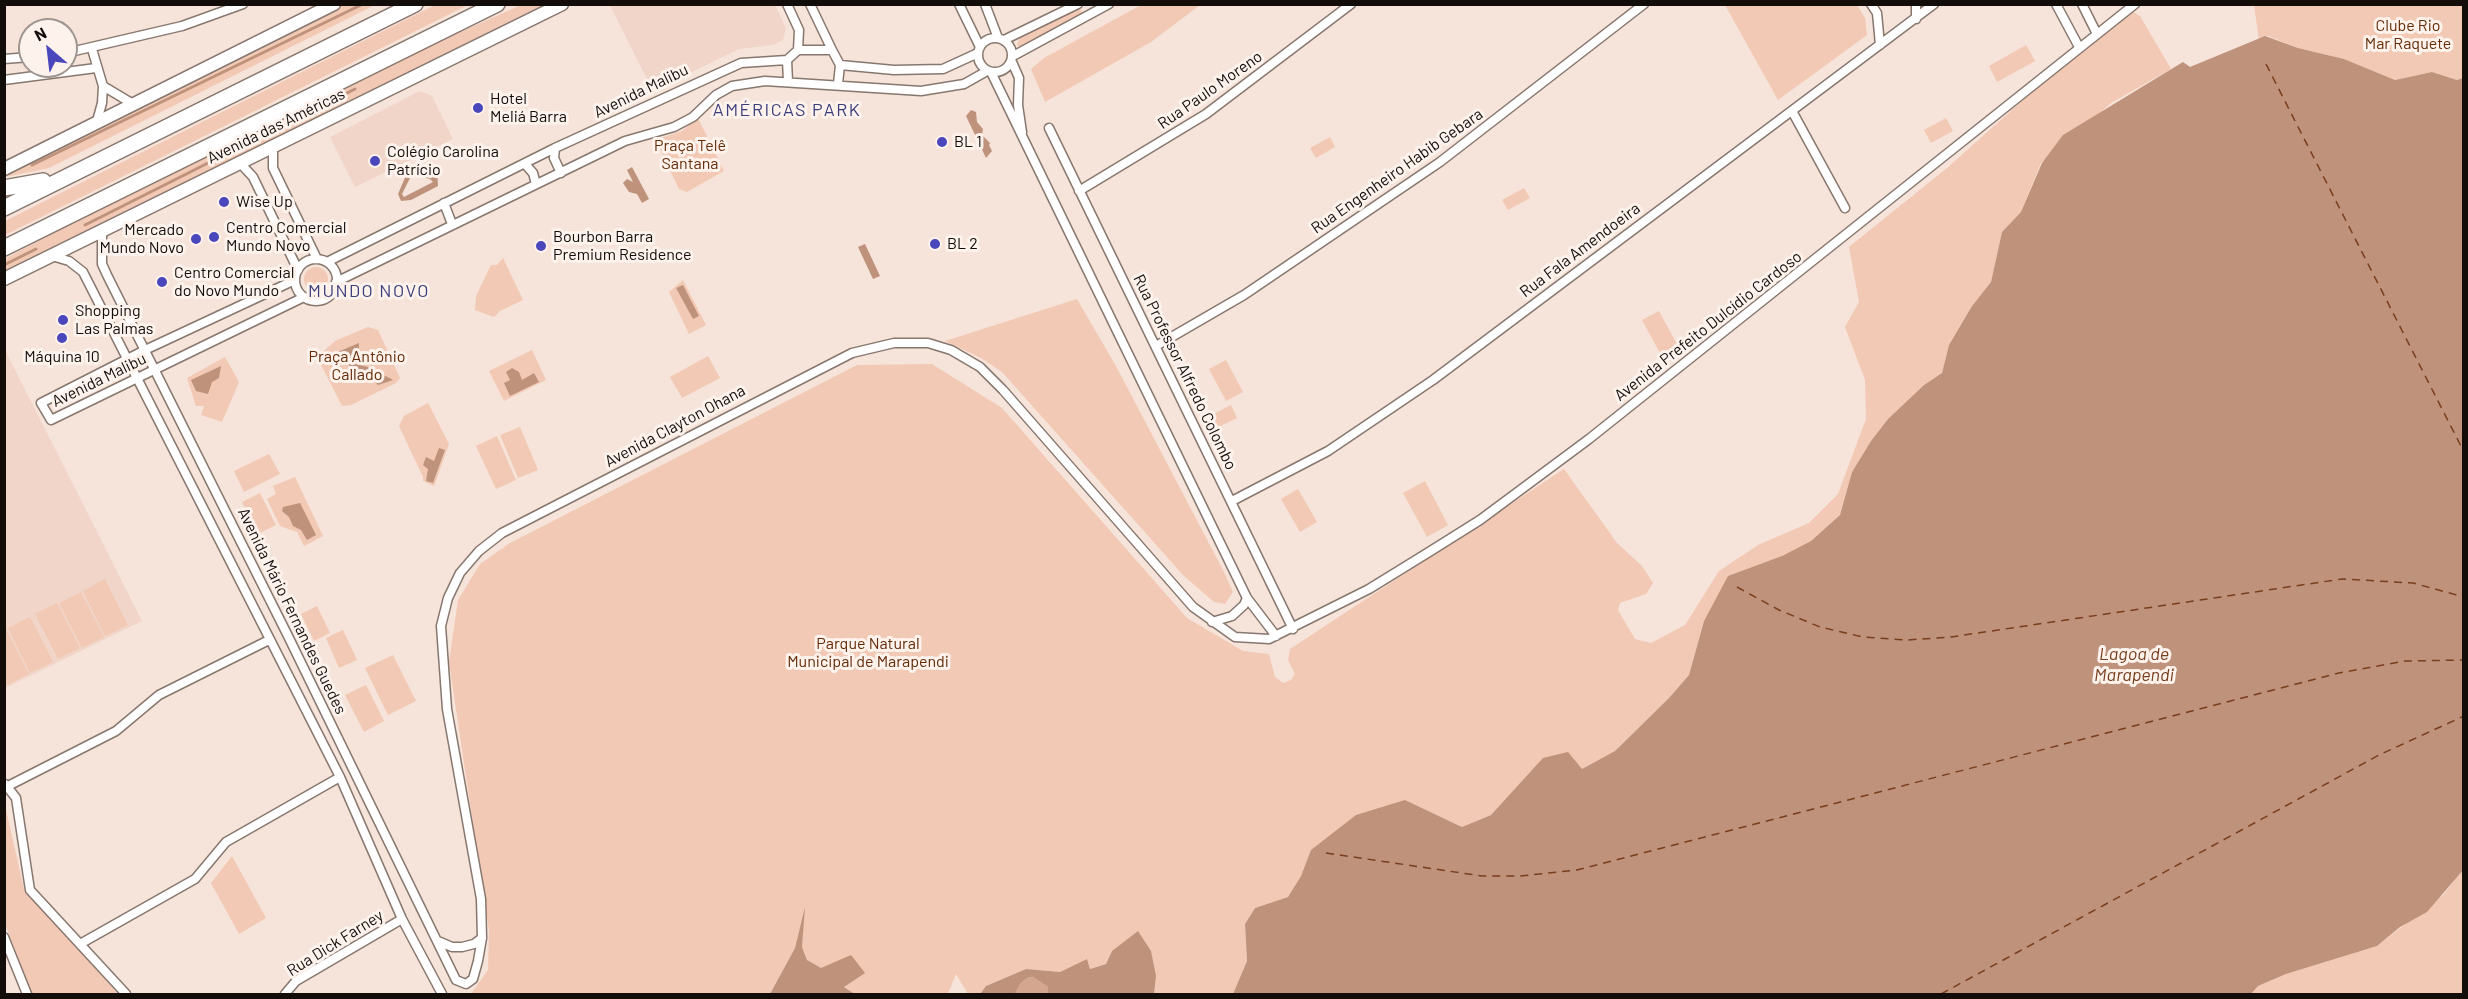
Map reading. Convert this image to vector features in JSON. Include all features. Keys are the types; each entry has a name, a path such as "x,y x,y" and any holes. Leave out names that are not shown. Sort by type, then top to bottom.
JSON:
{"highway":[{"path":"4,208 415,4"},
{"name":"Avenida das Américas","path":"4,248 496,4"},
{"path":"4,188 27,186 54,176 72,175"},
{"path":"4,254 19,241"}],"main road":[{"path":"4,169 334,4"},
{"name":"Avenida das Américas","path":"4,279 562,4"}],"street":[{"path":"78,51 182,26 243,4"},
{"path":"787,4 799,30 798,50"},
{"path":"810,4 840,65 838,84"},
{"path":"959,4 979,50 981,65 989,71 1247,598 1276,636"},
{"path":"985,4 1001,39 1011,47 1012,59 1019,78 1018,105 1024,144"},
{"path":"840,65 894,70 943,69 979,50 988,39 1001,39 1078,4"},
{"path":"336,282 625,141 674,127 693,117 716,95 732,86 753,81 838,84 921,91 964,84 989,71 1003,71 1012,59 1109,4"},
{"name":"Rua Paulo Moreno","path":"1079,191 1206,114 1351,4"},
{"name":"Rua Engenheiro Habib Gebara","path":"1156,346 1244,296 1440,162 1644,4"},
{"path":"1871,4 1877,13 1880,45"},
{"path":"1877,13 1881,4"},
{"path":"1916,4 1916,19"},
{"name":"Rua Fala Amendoeira","path":"1232,501 1328,452 1433,380 1934,4"},
{"path":"2056,4 2079,47"},
{"path":"2082,4 2097,34"},
{"name":"Avenida Prefeito Dulcídio Cardoso","path":"1276,636 1369,589 1480,520 1589,439 2135,4"},
{"path":"92,49 103,86 102,103 97,121"},
{"path":"788,82 787,60 798,50 832,50"},
{"name":"Avenida Malibu","path":"327,262 555,148 741,63 787,60"},
{"path":"4,80 96,68"},
{"path":"103,86 133,104"},
{"path":"1792,111 1845,208"},
{"name":"Rua Professor Alfredo Colombo","path":"1049,128 1293,629"},
{"path":"273,148 273,168 317,259"},
{"path":"555,148 554,158 561,173"},
{"path":"241,164 254,177 298,270"},
{"path":"525,164 533,172 536,184"},
{"path":"444,203 452,224"},
{"name":"Avenida Mário Fernandes Guedes","path":"102,232 102,264 458,982 469,983 474,975"},
{"name":"Avenida Mário Fernandes Guedes","path":"52,256 69,261 83,272 268,640 340,777 402,919 442,994"},
{"path":"317,259 327,262 335,273 336,282 332,292 326,298 313,300 304,297 297,289 295,280 298,270 307,261 317,259"},
{"name":"Avenida Malibu","path":"295,280 145,350 41,403 51,420 304,297"},
{"name":"Avenida Clayton Ohana","path":"474,975 482,938 481,899 471,832 447,709 441,655 441,627 448,598 460,573 478,551 502,533 852,353 894,343 928,343 951,350 980,367 1004,390 1193,608 1235,637 1258,640 1276,636"},
{"path":"1212,621 1232,616 1244,605 1247,598"},
{"path":"126,994 30,890 16,798 6,785 116,731 159,695 268,640"},
{"path":"80,944 195,879 226,842 340,777"},
{"name":"Rua Dick Farney","path":"285,994 296,981 402,919"},
{"path":"4,937 27,994"},
{"path":"438,941 452,947 474,944 482,938"}],"shaded area":[{"path":"610,5 775,5 786,28 783,40 773,45 739,49 653,91"},
{"name":"Colégio Carolina Patrício","path":"420,91 432,96 453,139 355,187 330,137"},
{"path":"4,348 142,621 5,688 4,688"},
{"path":"1033,977 1048,987 1048,994 1015,994 1020,984 1027,978"}],"green space":[{"path":"437,4 468,5 5,235 5,221"},
{"path":"343,5 375,5 49,168 5,177 5,173"},
{"path":"521,5 543,5 5,271 5,259 131,191 409,55"},
{"path":"1141,5 1200,5 1151,42 1045,102 1031,69 1044,58"},
{"path":"1725,5 1857,5 1865,18 1867,35 1778,100"},
{"name":"Clube Rio Mar Raquete","path":"2254,5 2463,5 2463,78 2457,80 2432,72 2395,80 2344,59 2298,48 2268,36 2259,40"},
{"path":"1079,7 1085,16 1022,48 1017,45 1020,37"},
{"name":"Parque Natural Municipal de Marapendi","path":"2133,12 2140,16 2171,69 2111,103 2041,163 2021,212 2002,232 1991,282 1972,306 1949,345 1942,373 1924,385 1888,419 1871,441 1852,472 1840,515 1811,541 1782,556 1704,621 1689,675 1615,751 1582,769 1505,800 1491,815 1462,827 1405,800 1310,854 1301,876 1288,897 1255,908 1245,924 1247,961 1233,994 1154,994 1156,976 1112,951 1106,964 1090,969 1087,959 1060,972 1026,969 986,986 980,994 968,994 956,974 948,994 855,994 807,960 802,947 804,913 795,948 770,994 471,994 488,970 489,931 449,662 458,600 480,564 510,543 857,365 932,364 1002,408 1187,618 1243,651 1269,654 1275,677 1283,683 1291,680 1295,674 1288,660 1290,649 1564,469 1617,543 1642,566 1653,583 1646,594 1620,603 1618,610 1635,639 1651,643 1685,625 1719,571 1758,545 1809,523 1838,494 1866,419 1865,380 1845,327 1859,302 1849,247 1947,168 2060,67"},
{"path":"2026,45 2035,61 1997,82 1989,66"},
{"name":"Praça Telê Santana","path":"698,118 724,171 687,192 679,189 657,143 658,139 682,131"},
{"path":"1946,118 1953,131 1931,143 1924,130"},
{"path":"1330,137 1335,147 1316,158 1310,148"},
{"path":"1524,188 1530,198 1508,210 1502,200"},
{"path":"503,258 523,300 500,311 494,317 475,310 476,296 491,265 497,265"},
{"path":"316,267 325,270 328,279 325,288 316,291 307,288 304,279 307,270"},
{"path":"683,280 706,325 689,334 669,292"},
{"path":"1077,299 1117,368 1223,570 1233,592 1225,604 1214,602 1183,575 1002,372 981,358 945,341"},
{"path":"1659,311 1678,346 1661,355 1642,320"},
{"name":"Praça Antônio Callado","path":"368,327 378,330 400,378 396,383 351,405 342,406 317,357 335,341"},
{"path":"532,350 546,380 504,401 489,371"},
{"path":"708,356 720,378 682,398 670,377"},
{"path":"225,357 239,382 222,422 201,415 204,406 196,406 187,378"},
{"path":"1226,360 1243,392 1226,401 1209,369"},
{"path":"428,403 449,444 434,486 423,481 399,426 404,416"},
{"path":"1231,405 1237,418 1208,432 1202,420"},
{"path":"520,427 538,470 518,478 500,435"},
{"path":"497,436 516,480 496,489 476,446"},
{"path":"269,454 280,474 244,492 234,471"},
{"path":"295,477 323,536 304,546 297,532 280,526 267,499 276,494 273,486"},
{"path":"1425,481 1448,525 1427,537 1403,493"},
{"path":"1298,489 1317,522 1300,532 1281,499"},
{"path":"260,493 276,525 258,534 242,502"},
{"path":"105,579 128,625 105,636 83,591"},
{"path":"81,592 104,637 82,648 59,603"},
{"path":"57,603 80,648 58,659 35,614"},
{"path":"317,606 330,633 314,641 301,614"},
{"path":"30,617 53,662 30,673 8,628"},
{"path":"6,629 29,674 7,685 4,681"},
{"path":"343,630 357,660 339,668 326,638"},
{"path":"393,655 416,701 388,715 365,668"},
{"path":"366,685 384,721 364,732 345,695"},
{"path":"4,801 24,889 118,994 32,994 5,924"},
{"path":"232,856 266,918 239,934 211,883"},
{"path":"2463,869 2463,994 2251,994 2258,986 2286,974 2377,946 2444,894"}],"water":[{"name":"Lagoa de Marapendi","path":"2265,36 2298,48 2344,59 2395,80 2432,72 2457,80 2463,78 2464,869 2427,912 2400,927 2377,946 2286,974 2258,986 2251,994 1233,994 1247,961 1245,924 1255,908 1288,897 1301,876 1311,850 1356,815 1405,800 1462,827 1491,815 1543,758 1568,752 1582,769 1615,751 1689,675 1704,621 1728,576 1782,556 1811,541 1840,515 1852,472 1871,441 1888,419 1924,385 1942,373 1949,345 1972,306 1991,282 2002,232 2021,212 2042,163 2063,135 2183,62 2190,67"},
{"path":"971,110 976,112 977,122 983,129 982,135 990,143 992,151 986,158 966,116"},
{"path":"429,167 437,170 438,186 411,200 401,201 398,194 407,173 415,170 421,172","holes":["412,174 433,182 404,197 402,194"]},
{"path":"632,167 649,199 642,203 637,194 629,192 623,183 627,179 633,182 627,170"},
{"path":"865,244 880,276 873,279 858,247"},
{"path":"683,285 699,316 693,319 676,288"},
{"path":"359,343 359,350 352,357 355,364 368,367 375,374 382,374 393,380 378,385 367,374 334,358 333,354"},
{"path":"221,366 219,378 212,382 208,394 196,391 191,380"},
{"path":"512,368 519,372 522,380 534,373 539,382 510,396 504,383 510,380 506,372"},
{"path":"439,448 445,450 433,483 426,481 428,469 423,465 426,457 434,461"},
{"path":"300,503 316,535 307,540 301,530 293,526 289,517 282,511 283,507"},
{"path":"805,907 802,947 807,960 821,968 851,955 865,973 844,987 855,994 770,994 795,948"},
{"path":"1138,931 1151,951 1156,976 1154,994 1048,994 1048,987 1033,977 1027,978 1020,984 1015,994 980,994 986,986 1026,969 1060,972 1087,959 1090,969 1106,964 1112,951"}],"waterway":[{"path":"32,165 363,4"},
{"path":"85,225 355,89"},
{"path":"4,265 36,249"}],"ferry route":[{"path":"2266,64 2464,452"},
{"path":"1737,587 1779,610 1820,627 1863,637 1907,640 1951,637 2342,579 2413,583 2464,597"},
{"path":"1326,853 1482,876 1520,876 1577,870 2339,673 2405,661 2464,660"},
{"path":"1941,994 2379,755 2464,716"}],"place":[{"name":"Hotel Meliá Barra","path":"478,108"},
{"name":"BL 1","path":"942,142"},
{"name":"Colégio Carolina Patrício","path":"375,161"},
{"name":"Wise Up","path":"224,202"},
{"name":"Centro Comercial Mundo Novo","path":"214,237"},
{"name":"Mercado Mundo Novo","path":"196,239"},
{"name":"BL 2","path":"935,244"},
{"name":"Bourbon Barra Premium Residence","path":"541,246"},
{"name":"Centro Comercial do Novo Mundo","path":"162,282"},
{"name":"Shopping Las Palmas","path":"63,320"},
{"name":"Máquina 10","path":"62,338"}],"district":[{"name":"AMÉRICAS PARK","path":"787,110"},
{"name":"MUNDO NOVO","path":"369,291"}]}
